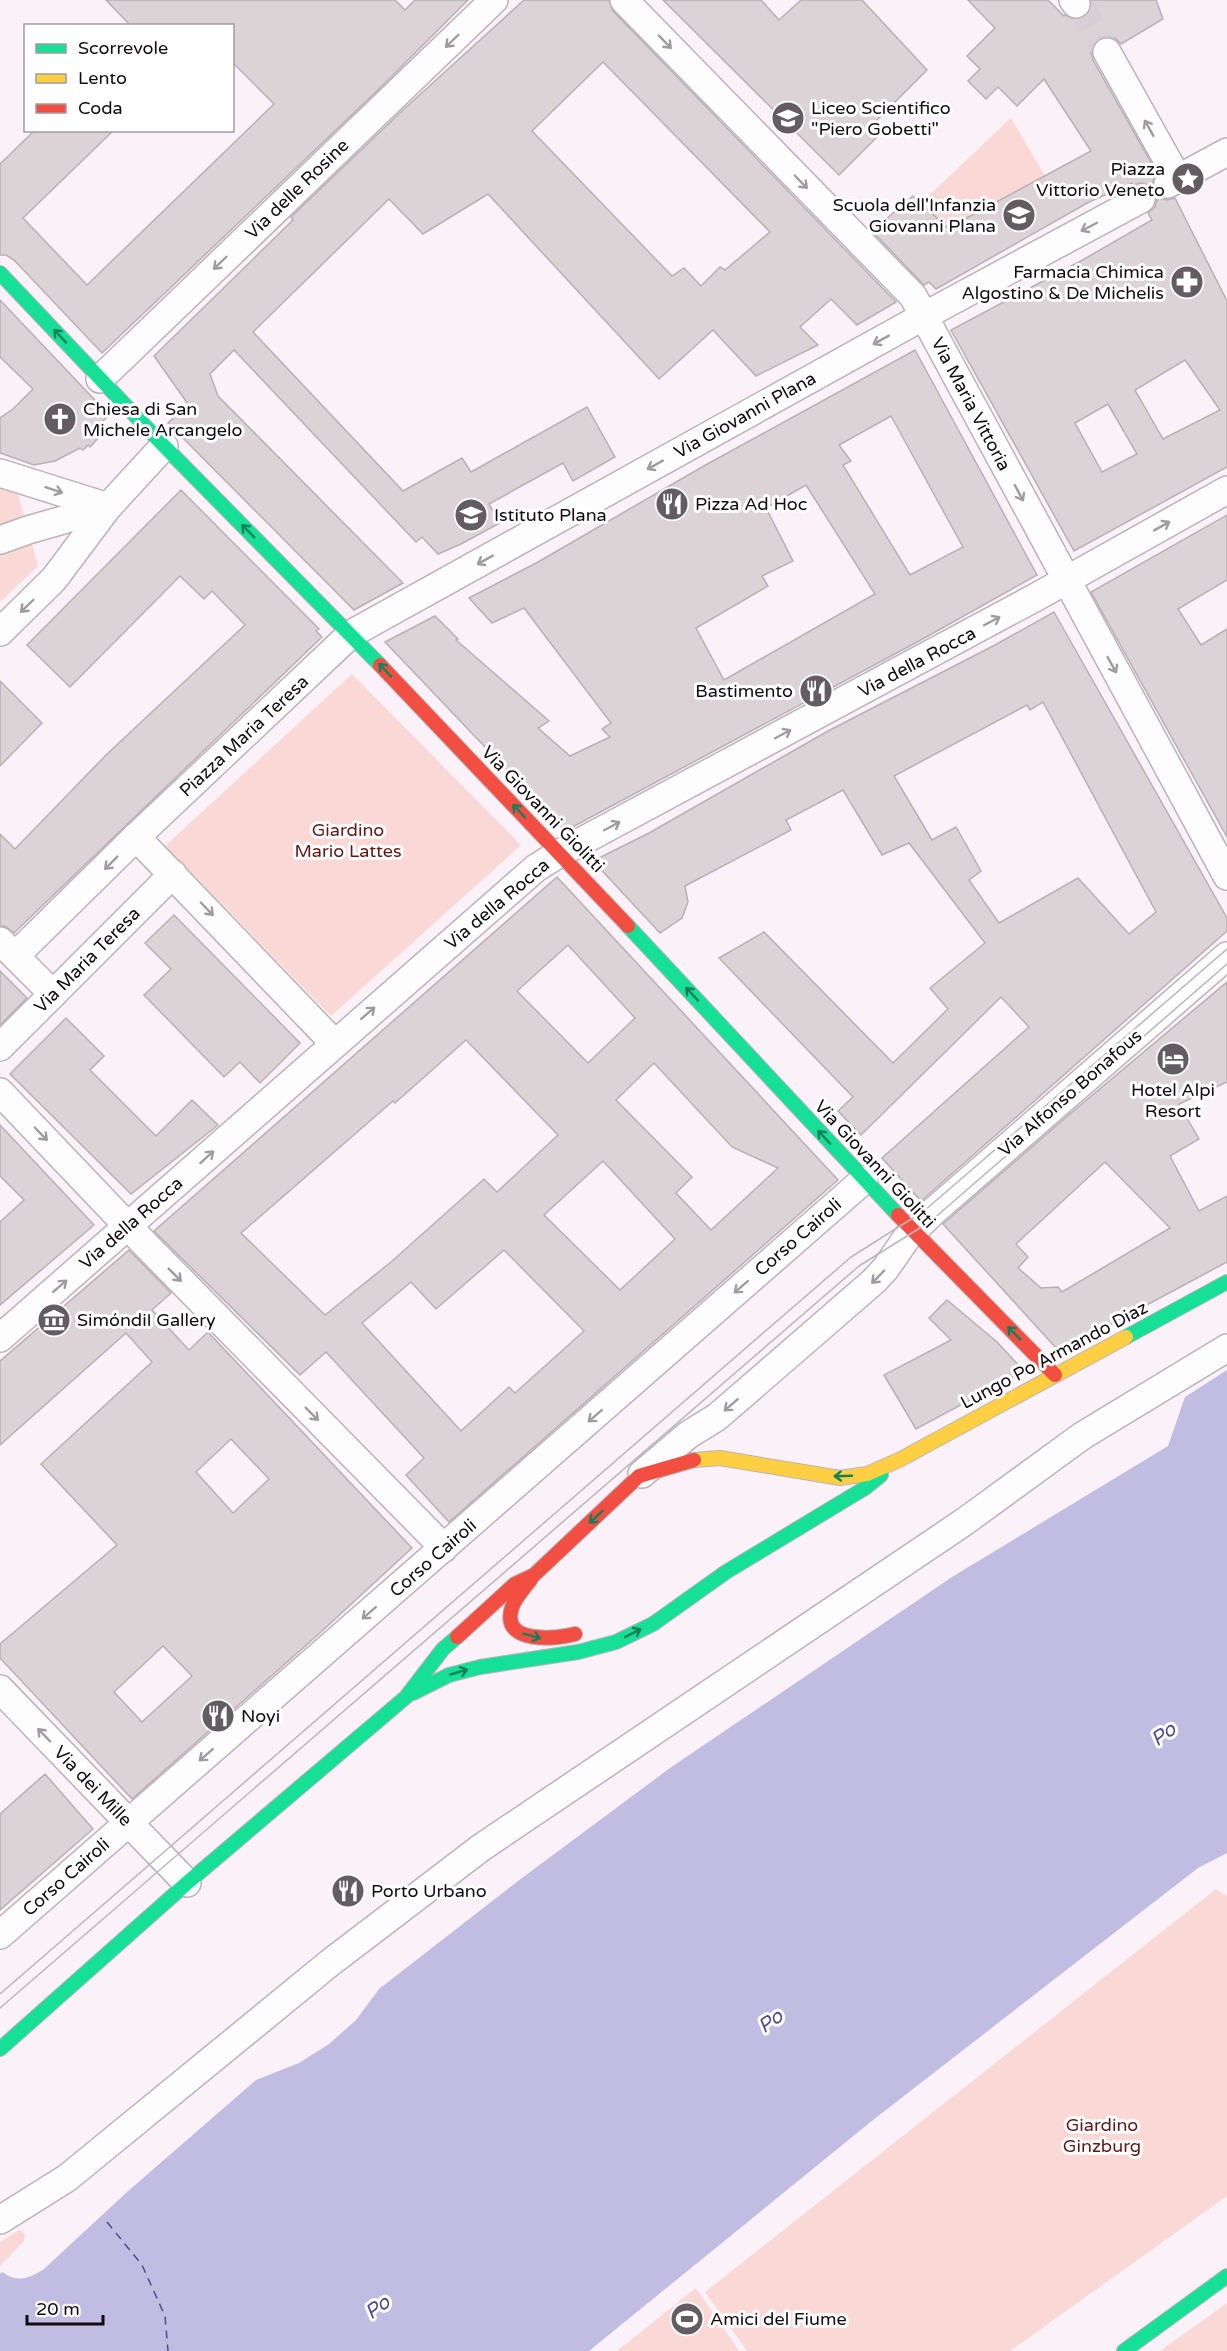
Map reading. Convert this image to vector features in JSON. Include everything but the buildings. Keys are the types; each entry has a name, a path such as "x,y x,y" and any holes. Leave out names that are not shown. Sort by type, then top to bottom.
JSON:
{"main road":[{"name":"Via Giovanni Giolitti","path":"0,273 164,446 351,634 560,853 864,1180 1055,1375"},
{"name":"Lungo Po Armando Diaz","path":"899,1460 1227,1282"},
{"path":"586,1631 567,1637 544,1639 528,1637 516,1630 510,1617 514,1604 534,1575 639,1476 697,1459 720,1458 840,1478 867,1474 899,1460"},
{"path":"406,1697 449,1675 480,1666 567,1654 616,1642 652,1624 726,1572 865,1488 899,1460"},
{"path":"746,1543 791,1532"},
{"path":"0,2049 187,1883 406,1697 443,1649 515,1584 534,1575"},
{"path":"1124,2351 1227,2276"}],"street":[{"name":"Via delle Rosine","path":"100,379 494,0"},
{"name":"Via Maria Vittoria","path":"624,0 913,296 1227,876"},
{"path":"1107,52 1173,181 1227,152"},
{"name":"Via Giovanni Plana","path":"351,634 924,316 1140,199"},
{"path":"0,632 54,579 108,507 164,446"},
{"path":"0,473 108,507"},
{"name":"Via della Rocca","path":"0,1338 536,868 1227,490"},
{"path":"0,540 108,507"},
{"name":"Piazza Maria Teresa","path":"8,949 136,837 351,634"},
{"path":"136,837 334,1043"},
{"name":"Via Maria Teresa","path":"0,1047 173,874"},
{"path":"8,949 53,994"},
{"name":"Via Alfonso Bonafous","path":"913,1230 1227,956"},
{"path":"0,1092 444,1548"},
{"name":"Corso Cairoli","path":"0,1935 864,1180"},
{"path":"639,1476 673,1446 717,1417 874,1281 913,1230"},
{"path":"0,2220 67,2178 331,1962 482,1847 964,1522 1082,1436 1227,1348"},
{"name":"Via dei Mille","path":"0,1689 187,1883"}],"green space":[{"path":"1011,118 1045,176 948,228 921,203"},
{"path":"0,489 18,494 38,566 0,602"},
{"name":"Giardino Mario Lattes","path":"352,674 521,845 331,1016 165,846"},
{"name":"Giardino Ginzburg","path":"1216,1889 1227,1896 1227,2196 1010,2351 747,2351 705,2292"},
{"path":"19,2230 25,2234 24,2241 0,2266 0,2242"},
{"name":"Amici del Fiume","path":"696,2288 739,2351 617,2351"},
{"path":"1227,2303 1227,2351 1160,2351"}],"water":[{"name":"Po","path":"1227,1370 1227,1853 1198,1868 873,2120 589,2351 0,2351 0,2274 2,2272 18,2279 44,2269 127,2192 256,2080 299,2063 329,2044 356,2020 379,1989 522,1878 670,1768 952,1577 1168,1446 1185,1397"}],"ferry route":[{"path":"107,2222 142,2265 165,2316 168,2351"}],"tunnel":[{"path":"1076,4 1085,13 1107,52"}],"tram line":[{"path":"0,1994 851,1257 924,1211 1227,949"},
{"path":"0,2008 859,1266 931,1221 1227,964"}],"traffic: fast":[{"path":"0,273 164,446 380,665"},
{"path":"628,926 898,1215"},
{"path":"1126,1337 1227,1282"},
{"path":"413,1693 449,1675 480,1667 578,1652 616,1642 653,1624 726,1572 865,1488 881,1475"},
{"path":"0,2049 187,1883 406,1697 443,1649 457,1637"},
{"path":"1124,2351 1227,2276"}],"traffic: slow":[{"path":"694,1460 720,1458 840,1478 867,1474 899,1460 1126,1337"}],"traffic: jam":[{"path":"380,665 628,926"},
{"path":"898,1215 1055,1375"},
{"path":"457,1637 515,1584 534,1575 639,1476 694,1460"},
{"path":"531,1579 512,1607 511,1622 515,1629 533,1637 545,1638 575,1634"}],"place":[{"name":"Liceo Scientifico \"Piero Gobetti\"","path":"788,118"},
{"name":"Piazza Vittorio Veneto","path":"1188,179"},
{"name":"Scuola dell'Infanzia Giovanni Plana","path":"1019,215"},
{"name":"Farmacia Chimica Algostino & De Michelis","path":"1187,282"},
{"name":"Chiesa di San Michele Arcangelo","path":"60,419"},
{"name":"Pizza Ad Hoc","path":"672,504"},
{"name":"Istituto Plana","path":"471,515"},
{"name":"Bastimento","path":"816,691"},
{"name":"Hotel Alpi Resort","path":"1173,1059"},
{"name":"SimóndiI Gallery","path":"54,1320"},
{"name":"Noyi","path":"218,1716"},
{"name":"Porto Urbano","path":"348,1891"},
{"name":"Amici del Fiume","path":"687,2319"}]}
